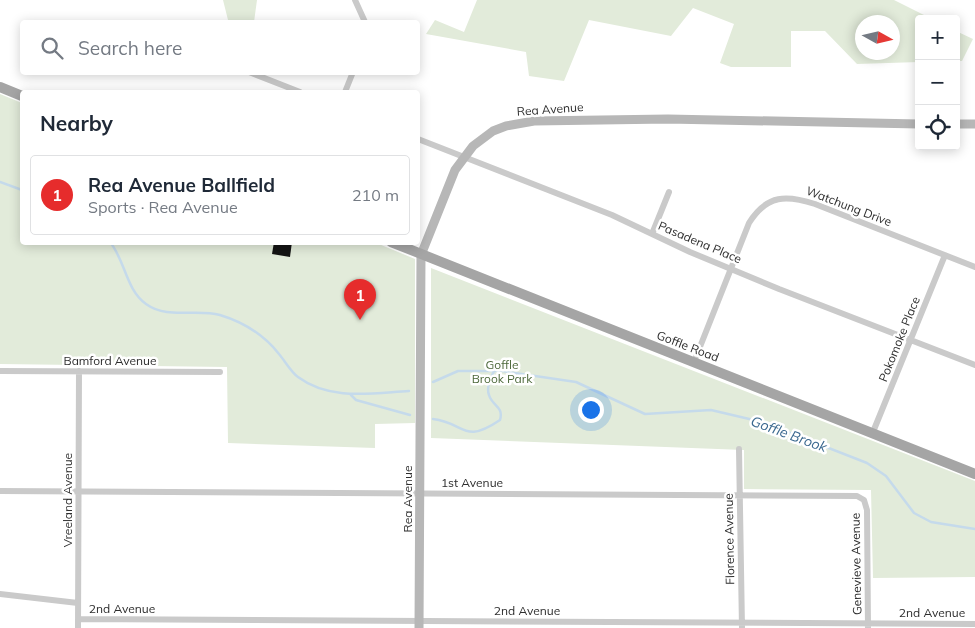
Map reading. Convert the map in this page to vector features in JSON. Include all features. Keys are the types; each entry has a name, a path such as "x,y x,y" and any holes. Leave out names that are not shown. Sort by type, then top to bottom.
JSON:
{"main road":[{"path":"0,87 20,95"},
{"name":"Goffle Road","path":"398,245 975,474"}],"street":[{"path":"355,0 364,20"},
{"path":"257,75 295,90"},
{"path":"346,90 352,75"},
{"name":"Rea Avenue","path":"419,624 422,255 455,170 464,156 480,139 493,131 519,122 534,120 668,119 915,124"},
{"path":"960,124 975,124"},
{"name":"Pasadena Place","path":"420,140 612,215 731,268 975,365"},
{"path":"652,234 669,192"},
{"name":"Watchung Drive","path":"694,362 753,216 767,203 787,197 815,204 975,267"},
{"name":"Pokomoke Place","path":"873,432 945,255"},
{"name":"Bamford Avenue","path":"0,371 220,372"},
{"name":"Vreeland Avenue","path":"78,628 79,372"},
{"name":"Florence Avenue","path":"739,449 742,625"},
{"name":"1st Avenue","path":"0,491 857,496 864,500"},
{"name":"Genevieve Avenue","path":"864,500 867,510 868,626"},
{"path":"0,594 78,603"},
{"name":"2nd Avenue","path":"78,619 419,624 868,626 975,624"}],"green space":[{"path":"223,0 257,0 254,20 228,20"},
{"path":"477,0 894,0 924,15 915,15 915,62 857,64 825,31 791,31 791,67 731,67 720,63 734,24 693,8 671,36 589,20 564,81 529,76 526,52 426,34 435,20 464,32"},
{"path":"960,33 973,39 962,61 960,61"},
{"path":"0,94 20,102 20,245 381,245 415,259 415,423 375,424 375,448 228,443 227,367 0,364"},
{"name":"Goffle Brook Park","path":"431,268 975,481 975,577 873,578 871,490 744,489 744,450 431,438"}],"building":[{"path":"274,245 292,245 290,257 272,254"}],"waterway":[{"name":"Goffle Brook","path":"0,182 20,189"},
{"name":"Goffle Brook","path":"112,245 134,291 139,298 154,309 172,313 211,313 237,321 267,341 298,377 310,385 324,390 352,394 409,391"},
{"name":"Goffle Brook","path":"433,382 458,371 502,371 576,382 645,414 711,410 762,422 867,463 886,476 914,513 931,522 975,529"},
{"name":"Goffle Brook","path":"433,419 444,421 471,432 479,431 500,420 499,409 490,399 488,392 489,383 494,371"},
{"name":"Goffle Brook","path":"351,395 356,400 410,415"}],"place":[{"name":"Rea Avenue Ballfield","path":"360,320"}]}
